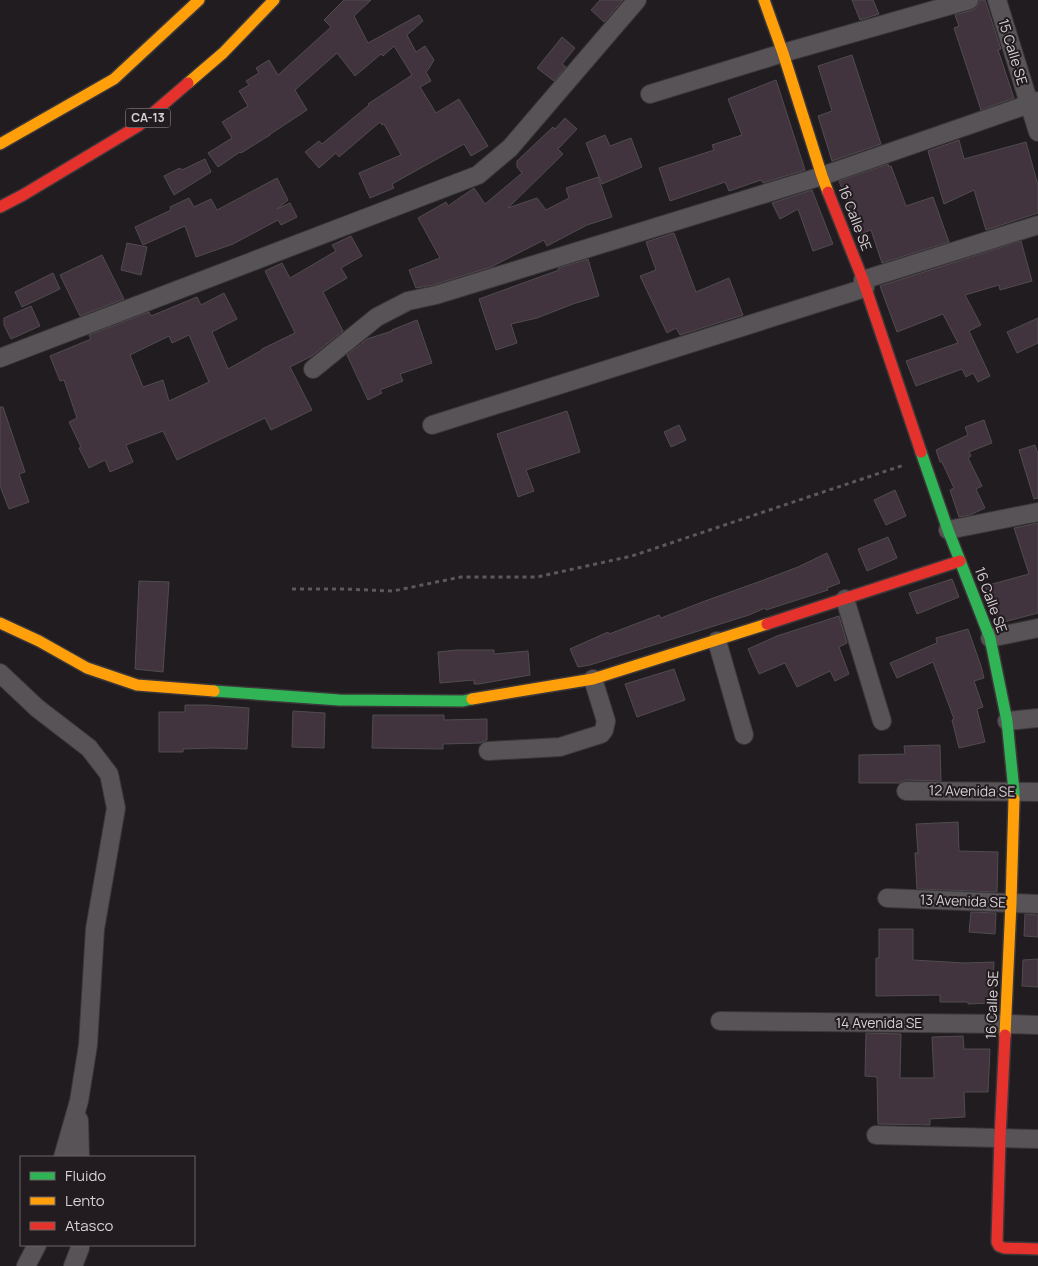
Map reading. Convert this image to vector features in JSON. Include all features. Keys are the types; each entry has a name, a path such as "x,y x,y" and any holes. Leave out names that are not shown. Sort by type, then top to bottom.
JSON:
{"main road":[{"path":"0,144 114,79 199,0"},
{"name":"CA-13","path":"0,207 138,126 223,53 274,0"},
{"name":"16 Calle SE","path":"764,0 822,176 864,284 948,530 990,638 1007,722 1014,792 997,1242 999,1246 1004,1248 1038,1249"},
{"path":"0,622 39,640 88,668 137,684 339,700 463,702 594,679 717,641 960,561"}],"street":[{"path":"0,358 478,175 510,148 637,0"},
{"path":"650,94 783,53 970,0"},
{"name":"15 Calle SE","path":"997,0 1034,102 1038,132"},
{"path":"313,369 377,316 408,302 822,176 1034,102"},
{"path":"432,425 1038,225"},
{"path":"948,530 1038,512"},
{"path":"845,599 882,721"},
{"path":"990,638 1038,628"},
{"path":"717,641 744,735"},
{"path":"0,673 36,708 89,748 109,774 116,808 95,928 88,1045 79,1101 63,1156"},
{"path":"488,751 560,748 601,734 606,722 594,679"},
{"path":"1007,722 1038,718"},
{"name":"12 Avenida SE","path":"906,791 1038,792"},
{"name":"13 Avenida SE","path":"888,898 1038,904"},
{"name":"14 Avenida SE","path":"720,1021 1038,1025"},
{"path":"79,1101 80,1156"},
{"path":"876,1135 1038,1139"},
{"path":"26,1266 36,1246"},
{"path":"73,1266 80,1246"}],"path":[{"path":"292,589 393,591 461,577 537,577 632,556 924,458"}],"building":[{"path":"344,0 371,0 354,16 368,43 419,15 423,21 407,35 416,52 425,46 434,60 426,72 431,81 420,87 436,113 459,99 488,146 471,156 464,144 392,184 394,188 370,198 359,173 401,155 384,124 382,125 380,122 339,157 336,153 319,168 305,152 319,141 322,144 368,104 412,75 394,46 383,56 381,54 355,76 337,53 295,90 307,110 218,167 208,153 232,138 222,122 248,106 239,91 249,85 246,81 259,73 256,68 269,60 278,75 331,27 324,20"},
{"path":"600,0 623,0 604,22 591,10"},
{"path":"852,0 873,0 879,14 860,20"},
{"path":"979,0 985,0 1001,49 998,50 1014,98 981,110 954,28 959,26 955,15 976,8"},
{"path":"562,37 575,48 562,64 566,67 554,81 537,68"},
{"path":"852,55 881,144 832,161 818,116 832,111 818,66"},
{"path":"776,80 805,170 763,183 761,180 729,191 725,182 670,201 659,168 714,150 712,145 742,135 728,99"},
{"path":"565,118 577,129 558,149 563,154 508,208 537,198 546,210 569,198 566,188 598,177 612,217 587,225 547,246 544,240 491,267 433,285 416,288 409,270 440,258 418,218 446,202 448,206 474,188 485,204 522,173 517,167 517,161 553,127 555,129"},
{"path":"605,135 610,146 631,138 642,167 602,184 586,143"},
{"path":"959,140 964,159 1026,142 1038,185 1038,213 986,230 974,190 944,204 928,151"},
{"path":"205,159 211,172 174,195 164,176"},
{"path":"888,164 889,167 891,166 906,206 933,197 949,242 882,263 871,230 860,234 839,181"},
{"path":"277,178 288,200 277,209 290,203 297,217 281,225 278,220 233,244 196,257 185,226 143,245 135,227 171,210 170,207 189,198 194,207 211,199 217,210"},
{"path":"812,190 833,244 813,251 798,209 780,219 772,203"},
{"path":"674,233 696,292 729,278 743,315 680,335 676,328 667,333 640,276 656,270 646,242"},
{"path":"351,236 362,256 341,268 347,278 323,292 343,331 312,356 290,367 312,410 271,430 265,418 177,460 163,431 126,445 133,462 110,472 105,460 89,468 69,422 77,418 64,380 60,381 50,356 91,339 89,335 149,312 151,316 197,297 201,305 224,293 237,319 212,332 228,369 262,349 295,333 265,271 282,263 290,278 336,251 332,245","holes":["189,335 209,382 169,401 163,380 143,387 130,355 169,336 172,343"]},
{"path":"1021,241 1032,281 1000,290 999,285 965,295 981,325 969,331 990,376 978,382 973,373 966,377 962,369 916,386 906,361 958,343 943,314 897,332 880,286"},
{"path":"127,243 147,247 141,275 121,270"},
{"path":"102,255 124,299 80,316 60,275"},
{"path":"588,259 599,296 537,318 511,324 517,343 496,350 479,299 559,270 558,268"},
{"path":"53,273 60,289 22,307 15,292"},
{"path":"31,306 40,326 11,339 4,325 4,318"},
{"path":"1038,318 1038,343 1017,353 1007,332"},
{"path":"417,320 432,363 400,374 403,381 380,390 382,393 368,400 347,355 367,339"},
{"path":"0,407 3,407 25,472 19,474 29,502 9,509 0,486"},
{"path":"567,411 580,452 526,470 534,491 518,497 497,434"},
{"path":"984,420 992,443 969,452 971,456 968,458 982,486 976,489 985,508 970,515 959,517 950,490 954,488 942,462 940,462 936,450 968,435 965,427"},
{"path":"679,425 686,440 671,447 664,432"},
{"path":"1035,445 1038,454 1038,498 1034,499 1019,450"},
{"path":"895,490 906,516 886,525 874,500"},
{"path":"1038,523 1038,613 1000,623 985,586 1029,574 1014,528"},
{"path":"888,537 897,558 867,571 858,549"},
{"path":"827,553 840,583 827,588 828,590 766,610 765,608 749,615 590,665 578,667 570,649 608,632 609,634 659,615 661,618 761,581 798,567"},
{"path":"952,579 959,597 917,614 909,593"},
{"path":"139,581 169,582 163,672 135,669"},
{"path":"839,616 847,643 839,647 849,674 835,681 830,671 797,687 785,663 759,674 748,649 777,636"},
{"path":"968,629 984,678 974,681 983,707 977,709 985,742 959,748 952,720 954,719 933,662 897,678 890,663 937,643 936,638"},
{"path":"494,650 494,654 528,651 530,675 479,684 474,684 474,680 440,683 438,652"},
{"path":"674,669 685,700 637,717 625,684"},
{"path":"185,705 249,708 247,749 183,749 183,752 159,752 159,712 185,712"},
{"path":"293,711 325,713 324,748 292,747"},
{"path":"373,715 444,715 444,720 487,719 487,740 481,743 443,744 443,749 372,748"},
{"path":"940,745 941,781 906,780 900,783 859,783 859,755 905,754 904,746"},
{"path":"958,822 959,851 998,852 997,892 917,889 915,853 918,853 916,824"},
{"path":"971,912 996,913 995,934 969,932"},
{"path":"1025,914 1038,915 1038,937 1024,936"},
{"path":"879,929 913,929 913,960 965,963 994,962 992,1003 940,1002 940,995 876,996 876,958 879,958"},
{"path":"1038,959 1038,987 1022,986 1023,960"},
{"path":"866,1033 901,1034 900,1078 934,1078 932,1037 963,1036 964,1049 990,1049 988,1092 964,1092 965,1117 930,1119 930,1125 878,1124 877,1077 865,1076"}],"traffic: fast":[{"path":"921,452 948,530 990,638 1007,721 1014,799"},
{"path":"214,691 339,700 463,701 472,699"}],"traffic: slow":[{"path":"0,144 114,79 199,0"},
{"path":"188,83 223,53 274,0"},
{"path":"764,0 828,192"},
{"path":"0,623 39,641 87,668 137,685 214,691"},
{"path":"472,699 593,679 767,624"},
{"path":"1005,1035 1014,799"}],"traffic: jam":[{"path":"0,207 138,126 188,83"},
{"path":"828,192 863,280 921,452"},
{"path":"767,624 960,561"},
{"path":"1005,1035 997,1242 999,1246 1004,1248 1038,1249"}]}
